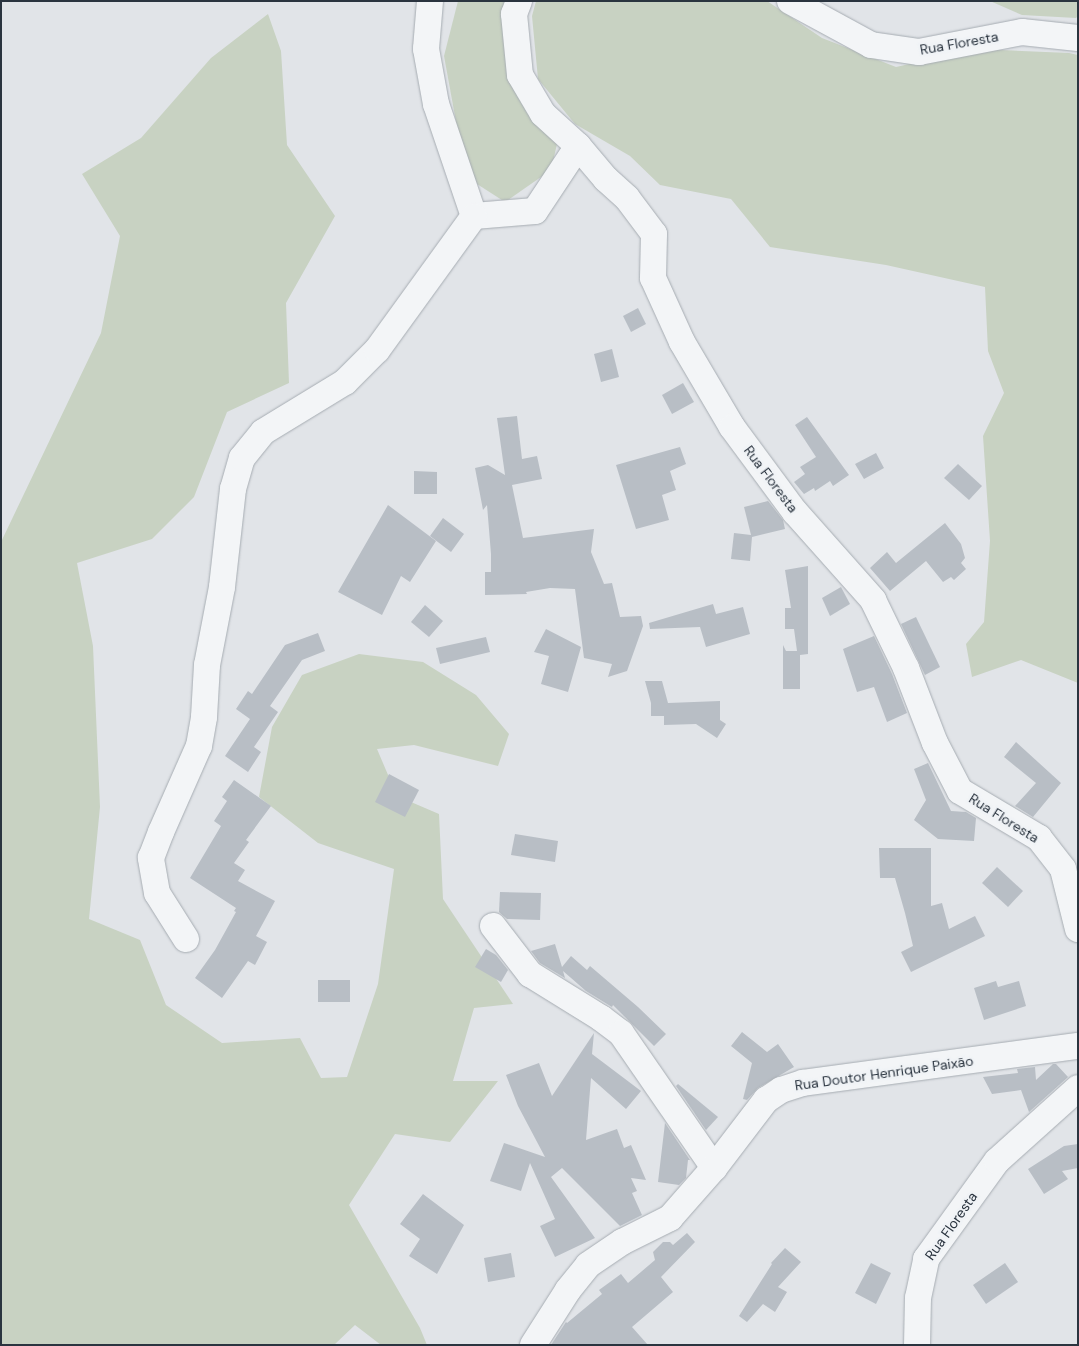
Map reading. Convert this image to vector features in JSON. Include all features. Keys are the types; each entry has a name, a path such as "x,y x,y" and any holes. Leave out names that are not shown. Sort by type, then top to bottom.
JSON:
{"street":[{"path":"430,1 426,49 436,104 474,216"},
{"name":"Rua Floresta","path":"519,1 514,14 520,75 543,114 578,146 606,179 627,198 654,234 653,278 682,342 732,427 795,512 873,600 906,668 935,743 960,791 1039,838 1064,868 1078,929"},
{"name":"Rua Floresta","path":"790,1 871,45 919,52 1022,32 1078,38"},
{"path":"186,939 157,893 151,858 160,832 199,746 204,717 207,665 222,587 233,489 242,458 263,432 345,382 377,350 474,216 535,211 578,146"},
{"path":"494,926 530,974 601,1018 621,1033 714,1168"},
{"name":"Rua Doutor Henrique Paixão","path":"533,1345 568,1290 588,1265 622,1242 670,1218 714,1168 766,1100 782,1090 803,1083 1078,1046"},
{"name":"Rua Floresta","path":"917,1345 918,1298 926,1259 997,1162 1078,1088"}],"green space":[{"path":"458,1 507,1 557,144 551,170 505,202 477,184 459,138 444,56"},
{"path":"536,1 767,1 822,38 896,67 977,49 1078,55 1078,683 1021,660 972,677 966,644 984,622 990,541 983,436 1004,393 988,351 985,287 886,265 770,247 731,199 660,185 630,156 575,124 538,79 532,16"},
{"path":"990,1 1078,1 1078,16 1076,18 1022,15"},
{"path":"268,14 281,51 287,145 335,216 286,303 289,383 227,412 194,497 152,539 77,563 93,646 100,807 89,919 140,940 166,1005 222,1043 300,1038 321,1078 347,1077 378,984 394,869 318,843 259,797 272,727 302,675 359,654 423,662 476,695 509,734 498,766 414,745 377,749 397,796 439,814 443,899 513,1004 474,1008 453,1081 498,1081 450,1142 395,1134 349,1205 420,1328 427,1345 381,1345 355,1325 334,1345 1,1345 1,542 101,333 120,236 82,174 141,138 211,58"}],"building":[{"path":"638,308 646,324 631,332 623,316"},
{"path":"612,349 619,377 601,382 594,354"},
{"path":"683,383 694,402 672,414 662,395"},
{"path":"517,416 522,459 537,456 542,479 512,485 523,538 594,529 591,552 604,584 612,583 620,617 641,616 643,626 627,671 608,677 612,664 584,658 575,589 550,588 526,592 527,594 485,595 485,572 491,572 491,554 487,505 483,510 475,468 488,465 505,475 497,418"},
{"path":"807,417 849,475 833,486 830,481 815,491 814,488 804,494 794,482 805,474 800,467 816,457 795,425"},
{"path":"680,447 686,464 670,471 676,490 662,495 669,520 636,529 616,465"},
{"path":"876,453 884,468 864,479 855,464"},
{"path":"958,464 982,486 969,500 944,478"},
{"path":"414,471 437,472 437,494 414,494"},
{"path":"768,501 783,520 785,529 752,537 750,561 731,559 734,533 751,535 744,507"},
{"path":"388,505 436,541 410,582 401,576 382,615 338,592"},
{"path":"443,518 464,534 451,552 430,536"},
{"path":"945,523 961,544 965,558 961,563 966,569 954,580 951,577 943,582 926,561 890,591 870,568 887,552 896,563"},
{"path":"808,566 808,654 800,655 800,689 783,689 783,645 786,651 797,651 794,629 785,629 785,608 791,608 785,570"},
{"path":"841,587 850,604 830,616 822,598"},
{"path":"713,604 716,614 743,607 750,634 706,647 700,627 650,629 649,623"},
{"path":"425,605 443,621 429,637 411,622"},
{"path":"916,617 940,667 925,675 901,624"},
{"path":"546,629 581,647 568,692 541,684 549,656 534,652"},
{"path":"318,633 325,651 302,660 270,706 278,712 254,747 261,752 248,772 225,756 250,719 236,709 248,691 252,694 285,645"},
{"path":"874,636 892,674 907,713 887,722 874,687 857,692 843,649"},
{"path":"486,637 490,652 440,664 436,648"},
{"path":"645,681 662,681 668,703 720,701 720,720 726,724 717,738 696,724 664,725 664,716 651,716 651,703"},
{"path":"1016,742 1061,783 1033,817 1015,806 1036,783 1004,757"},
{"path":"928,763 951,811 966,812 976,818 974,841 938,839 914,820 926,800 914,769"},
{"path":"389,774 419,790 405,817 375,802"},
{"path":"234,780 271,806 246,840 249,842 234,863 245,870 238,881 275,901 256,936 267,942 255,965 248,961 222,998 195,978 215,950 236,912 234,911 236,908 190,878 221,826 214,821 227,801 222,797"},
{"path":"515,834 558,841 555,862 511,855"},
{"path":"879,848 931,848 931,906 942,903 949,929 975,916 985,936 911,972 901,952 913,946 905,913 895,878 880,878"},
{"path":"997,867 1023,891 1008,907 982,883"},
{"path":"500,892 541,893 540,920 507,919 499,912"},
{"path":"555,944 562,967 571,956 587,970 590,966 666,1034 654,1046 613,1005 612,1007 586,991 563,971 565,978 540,963 531,951"},
{"path":"486,949 496,955 508,970 501,982 475,967"},
{"path":"318,980 350,980 350,1002 318,1002"},
{"path":"996,981 998,987 1019,981 1026,1006 984,1020 974,988"},
{"path":"742,1032 767,1052 778,1044 794,1067 758,1088 747,1100 743,1099 752,1063 731,1046"},
{"path":"594,1033 592,1054 641,1091 626,1109 591,1078 586,1140 617,1129 624,1148 631,1145 646,1180 631,1178 637,1191 632,1193 642,1215 620,1226 562,1168 551,1177 595,1238 555,1257 540,1226 555,1219 530,1163 521,1191 490,1181 504,1143 545,1157 518,1106 506,1075 539,1063 552,1096"},
{"path":"1053,1064 1056,1064 1068,1077 1029,1112 1021,1090 992,1094 983,1077 1018,1073 1017,1069 1035,1067 1036,1080"},
{"path":"678,1084 718,1117 706,1130 676,1086"},
{"path":"665,1123 690,1160 688,1160 686,1178 679,1185 658,1182"},
{"path":"1078,1144 1078,1168 1062,1171 1068,1179 1044,1194 1028,1169 1064,1146"},
{"path":"423,1194 464,1225 437,1274 409,1256 420,1239 400,1224"},
{"path":"687,1233 695,1242 661,1277 673,1292 632,1327 648,1345 551,1345 566,1322 602,1294 599,1290 621,1274 628,1283 655,1260 653,1252 663,1242 670,1242 673,1245"},
{"path":"785,1248 801,1262 778,1287 787,1292 775,1312 763,1304 747,1322 739,1316 771,1263"},
{"path":"511,1253 515,1277 488,1282 484,1258"},
{"path":"871,1263 891,1273 876,1304 855,1293"},
{"path":"1005,1263 1018,1282 986,1304 973,1285"}]}
